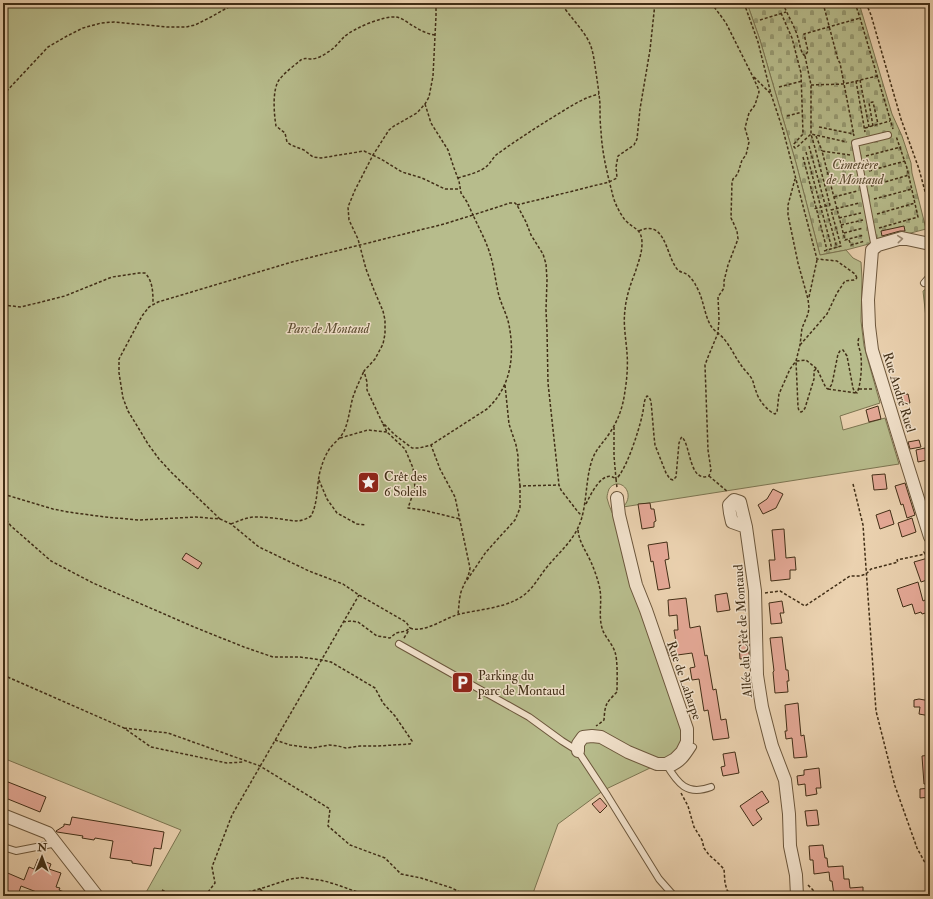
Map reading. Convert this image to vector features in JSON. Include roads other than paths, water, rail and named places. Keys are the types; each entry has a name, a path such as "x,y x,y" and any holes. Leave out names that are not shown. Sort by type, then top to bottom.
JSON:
{"street":[{"path":"872,241 878,245 902,238 930,244"},
{"name":"Rue André Ruel","path":"872,241 868,300 872,350 930,537"},
{"name":"Rue de Laharpe","path":"617,498 619,515 636,585 687,729 687,742 682,752 668,767"},
{"name":"Allée du Crêt de Montaud","path":"734,500 740,502 746,527 755,593 757,675 762,706 772,746 784,780 789,814 790,846 796,875 797,896"},
{"path":"578,751 578,744 583,737 601,737 628,752 668,767"},
{"path":"3,815 48,833 97,896"}],"lane":[{"path":"872,241 869,215 856,143 888,136"},
{"path":"924,283 930,276"},
{"path":"399,644 529,717 578,751 659,879 674,896"},
{"path":"693,747 683,762 679,765 668,767 679,783 689,789 696,791 704,790 712,786"},
{"path":"3,847 16,851 57,844"}],"place":[{"name":"Crêt des 6 Soleils","path":"368,483"},
{"name":"Parking du parc de Montaud","path":"463,682"}],"park label":[{"name":"Cimetière de Montaud","path":"855,172"},
{"name":"Parc de Montaud","path":"328,328"}]}
